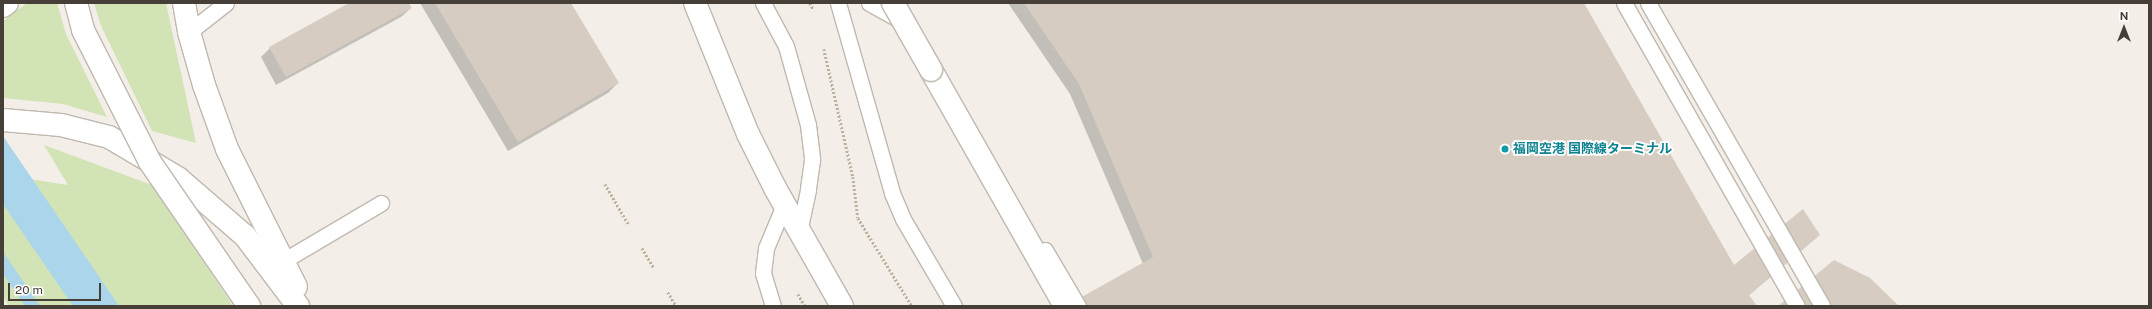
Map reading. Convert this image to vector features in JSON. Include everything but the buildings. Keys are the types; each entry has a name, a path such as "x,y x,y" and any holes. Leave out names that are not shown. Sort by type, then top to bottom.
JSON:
{"street":[{"path":"3,6 7,3"},
{"path":"76,3 83,30 150,162 249,306"},
{"path":"184,3 189,32 204,85 227,149 305,306"},
{"path":"695,3 748,134 784,205 842,306"},
{"path":"893,3 1065,306"},
{"path":"3,120 61,125 108,137 178,178 245,236 298,306"}],"lane":[{"path":"189,32 226,3"},
{"path":"763,3 786,46 808,125 812,160 808,190 799,232"},
{"path":"838,3 892,193 904,219 954,306"},
{"path":"869,3 900,20 916,33 929,48 1078,306"},
{"path":"1624,3 1797,306"},
{"path":"1648,3 1822,306"},
{"path":"283,261 381,203"},
{"path":"773,306 763,273 766,248 784,205"}],"path":[{"path":"810,3 816,14"},
{"path":"823,45 853,177 858,218 912,306"},
{"path":"605,184 629,225"},
{"path":"642,248 654,268"},
{"path":"668,292 676,306"},
{"path":"798,294 805,306"}],"green space":[{"path":"27,3 57,3 66,34 107,117 63,104 3,98 3,21"},
{"path":"94,3 166,3 196,143 152,131 101,26"},
{"path":"44,145 152,185 233,306 9,306 3,297 3,175 68,185"}],"water":[{"path":"3,136 119,306 73,306 3,204"},
{"path":"3,252 40,306 25,306 3,274"}],"place":[{"name":"福岡空港 国際線ターミナル","path":"1505,149"}]}
